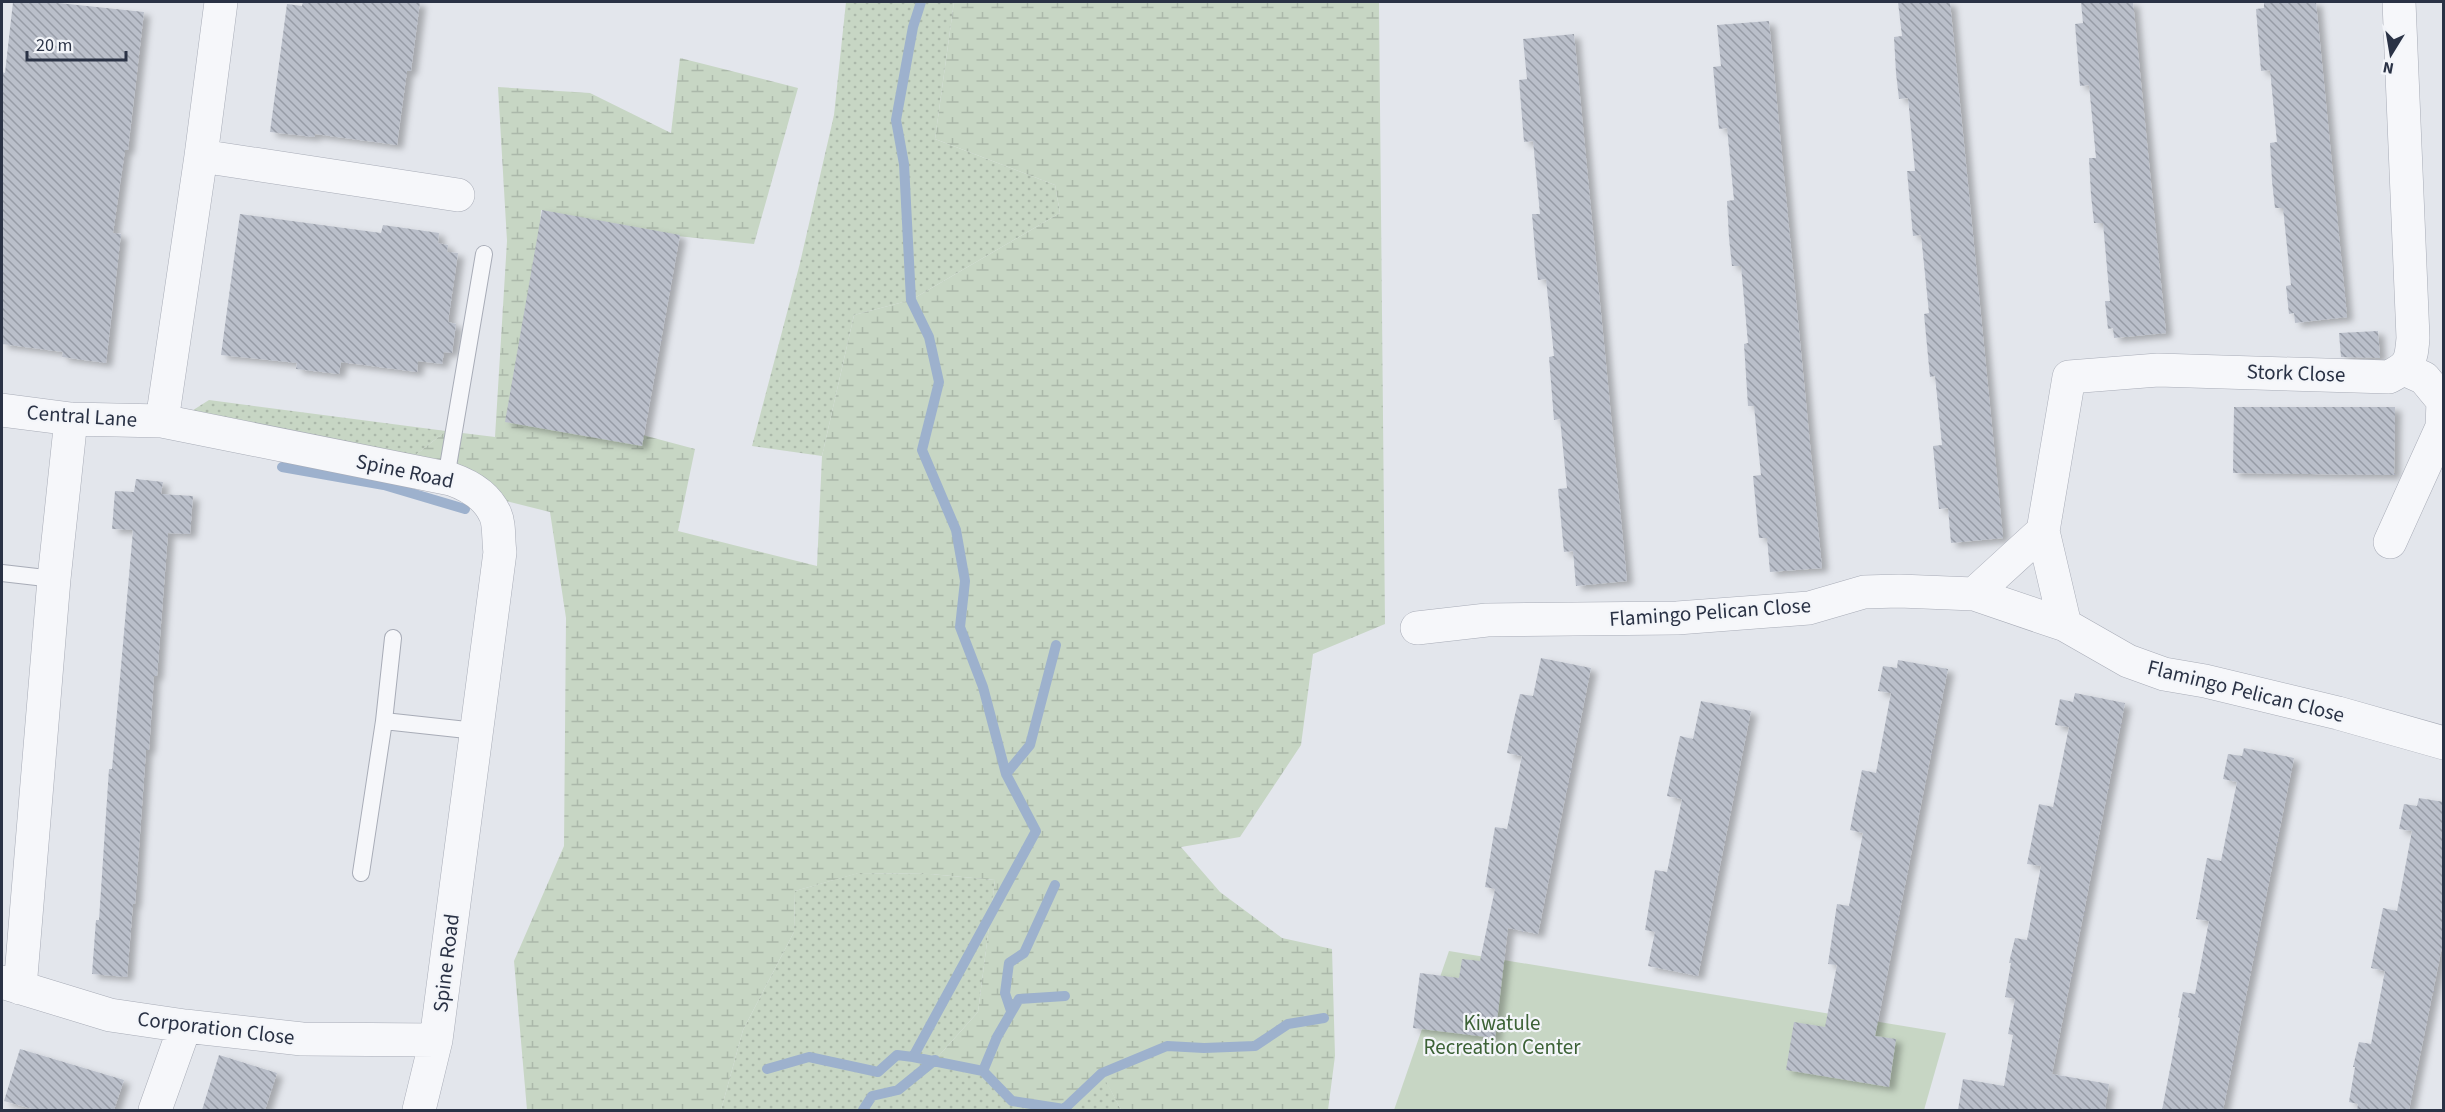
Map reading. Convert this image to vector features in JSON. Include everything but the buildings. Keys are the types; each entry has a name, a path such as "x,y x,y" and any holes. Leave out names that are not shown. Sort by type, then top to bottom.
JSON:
{"street":[{"path":"162,421 201,156 220,2"},
{"path":"2390,542 2442,427 2443,401 2424,378 2403,369 2411,358 2413,338 2399,2"},
{"path":"201,156 458,195"},
{"name":"Stork Close","path":"2066,625 2043,531 2069,377 2158,370 2389,377 2403,369"},
{"name":"Central Lane","path":"2,410 71,419 162,421"},
{"path":"11,985 71,419"},
{"name":"Spine Road","path":"162,421 446,478 469,485 496,515 500,552 436,1040 419,1110"},
{"path":"1974,594 2043,531"},
{"name":"Flamingo Pelican Close","path":"1417,628 1487,620 1677,618 1809,608 1864,592 1974,594 2066,625 2128,661 2164,674 2205,681 2338,713 2444,742"},
{"name":"Corporation Close","path":"11,985 111,1015 185,1026 302,1039 436,1040"},
{"path":"155,1110 185,1026"}],"lane":[{"path":"446,478 484,254"},
{"path":"2,573 54,579"},
{"path":"361,873 384,722 393,638"},
{"path":"384,722 476,731"}],"green space":[{"path":"846,2 954,2 935,139 1055,185 1060,213 911,300 854,315 822,456 752,446 800,263 834,115"},
{"path":"954,2 1379,2 1385,624 1313,654 1301,745 1240,837 1181,847 1220,892 1282,938 1332,949 1335,1056 1328,1110 1121,1110 1102,1074 1064,1109 1020,1102 983,1071 935,1060 978,1012 995,880 930,874 859,873 795,891 794,932 743,1030 721,1110 527,1110 514,961 564,846 566,618 550,512 457,489 404,464 446,431 495,437 507,241 498,87 590,93 671,133 680,58 798,88 754,244 658,234 541,210 538,262 624,430 695,449 678,531 817,566 822,456 854,315 911,300 1060,213 1055,185 935,139"},
{"path":"209,400 446,431 404,464 157,433"},
{"path":"858,873 930,874 995,880 978,1012 935,1060 983,1071 1020,1102 1102,1073 1121,1110 721,1110 743,1030 794,932 795,891"},
{"name":"Kiwatule Recreation Center","path":"1449,951 1946,1033 1924,1110 1394,1110"}],"waterway":[{"path":"767,1069 809,1057 878,1072 897,1055 913,1057 1036,831 1006,774 983,687 960,627 965,581 956,530 922,450 939,382 929,337 911,300 904,164 896,120 913,27 921,2"},
{"path":"282,467 384,485 465,509"},
{"path":"1006,774 1030,745 1056,645"},
{"path":"1011,1011 1005,993 1009,963 1024,953 1055,885"},
{"path":"913,1057 983,1071 997,1037 1019,999 1065,996"},
{"path":"983,1071 1012,1101 1064,1109 1102,1073 1167,1046 1204,1048 1255,1046 1288,1024 1324,1018"},
{"path":"863,1110 872,1096 898,1090 935,1060"}]}
